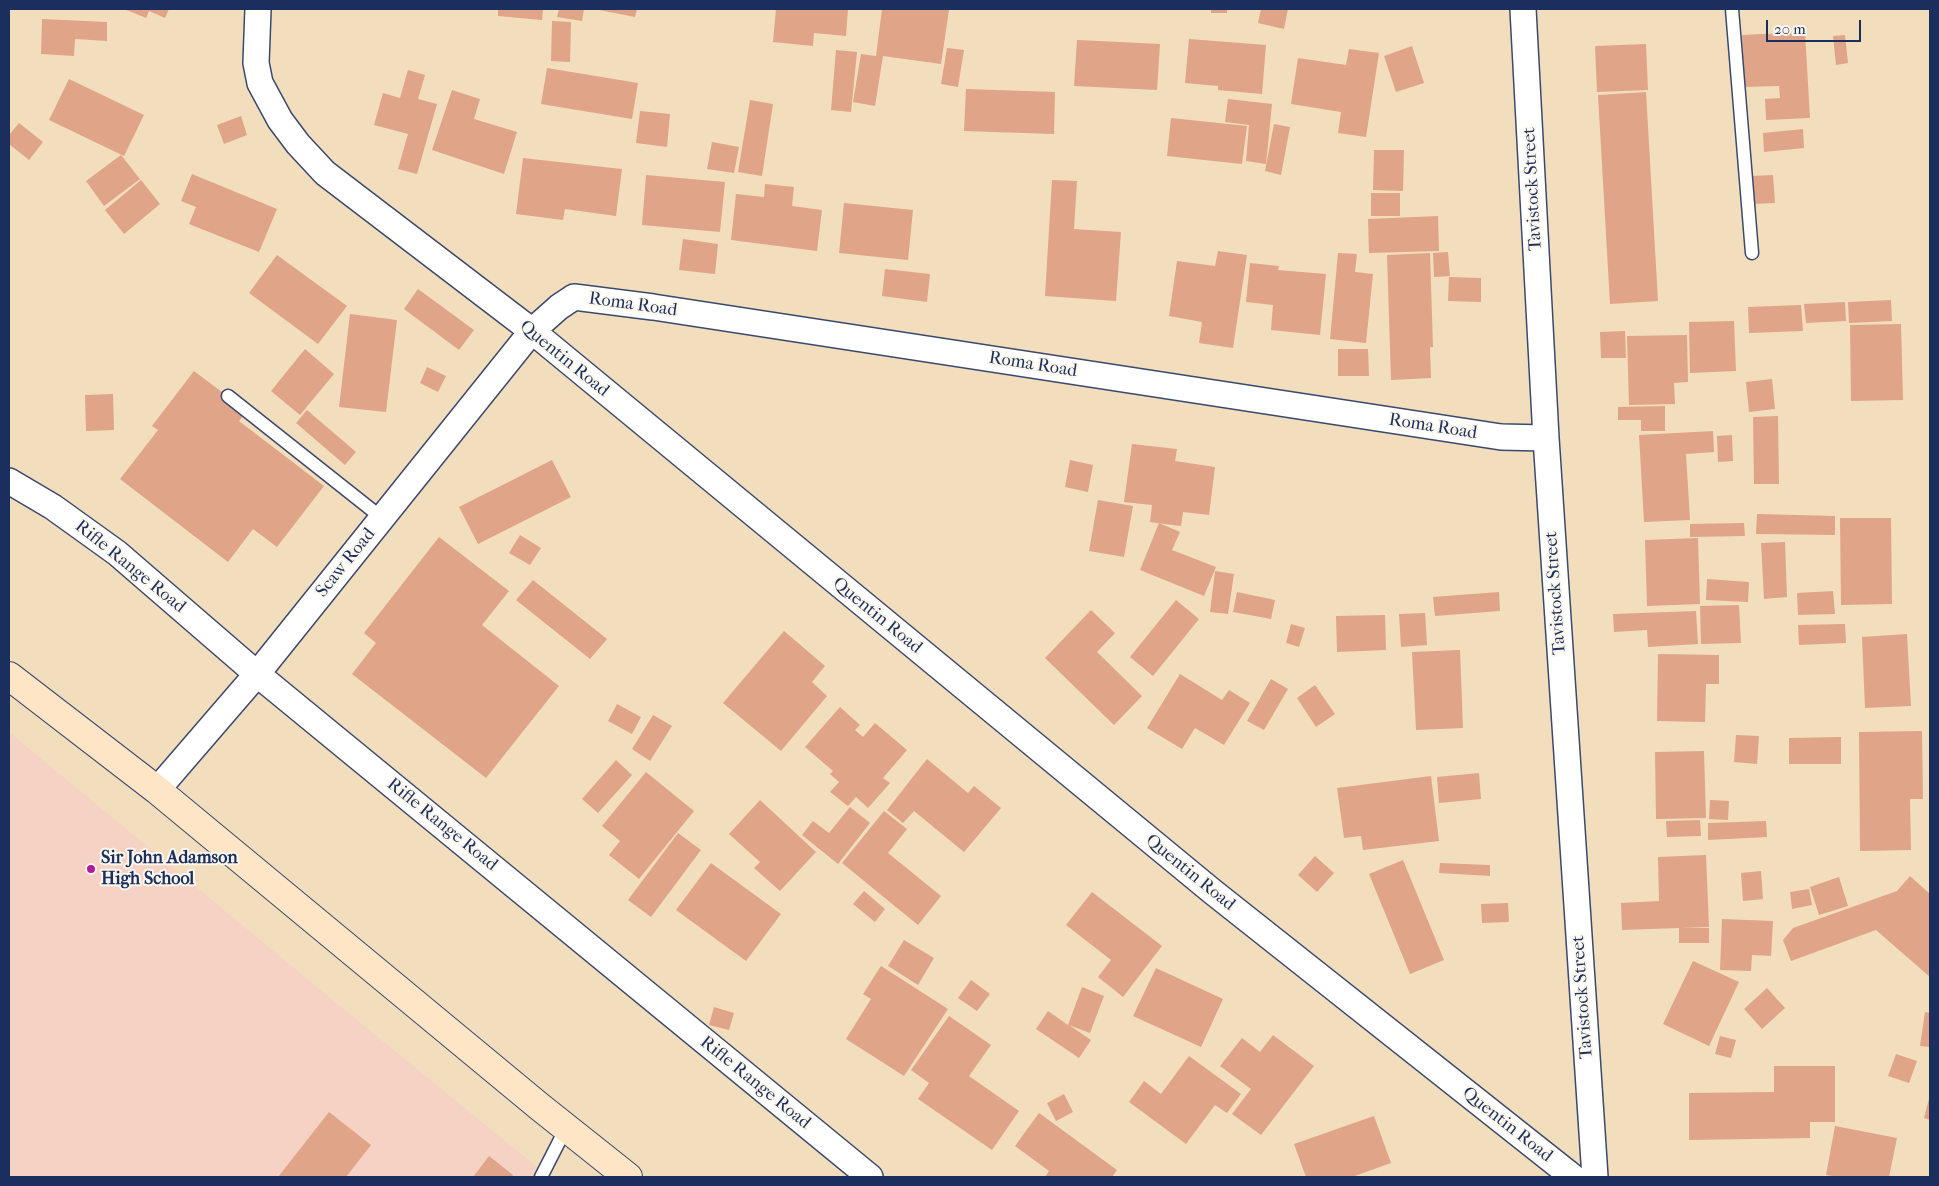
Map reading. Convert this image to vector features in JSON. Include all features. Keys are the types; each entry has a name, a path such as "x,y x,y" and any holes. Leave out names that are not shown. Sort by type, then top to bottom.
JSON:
{"main road":[{"path":"9,676 157,790 566,1128 628,1177"}],"street":[{"name":"Quentin Road","path":"258,9 256,63 260,83 280,120 298,144 325,173 532,331 1213,892 1573,1177"},
{"name":"Tavistock Street","path":"1523,9 1546,438 1595,1177"},
{"name":"Roma Road","path":"532,331 559,307 574,298 608,301 1501,437 1546,438"},
{"name":"Scaw Road","path":"157,790 257,674 532,331"},
{"name":"Rifle Range Road","path":"9,481 53,507 116,553 257,674 870,1177"}],"lane":[{"path":"1732,9 1752,253"},
{"path":"228,396 382,518"},
{"path":"541,1177 566,1128"}],"shaded area":[{"name":"Sir John Adamson High School","path":"9,732 335,1002 549,1177 9,1177"}],"building":[{"path":"124,9 169,9 165,18 149,11 146,18"},
{"path":"498,9 543,9 542,20 498,16"},
{"path":"559,9 584,9 582,21 557,17"},
{"path":"594,9 637,9 635,17"},
{"path":"776,9 848,9 846,36 814,33 813,46 773,42"},
{"path":"882,9 949,10 941,64 883,56 875,106 853,102 861,54 876,56"},
{"path":"1211,9 1227,9 1227,13 1211,13"},
{"path":"1261,9 1288,9 1284,29 1258,23"},
{"path":"42,19 107,22 107,41 75,39 74,56 41,54"},
{"path":"552,21 571,22 570,62 551,61"},
{"path":"1805,32 1810,118 1766,120 1765,99 1780,98 1779,86 1744,87 1742,35"},
{"path":"1845,35 1848,63 1836,65 1833,36"},
{"path":"1189,39 1266,45 1262,94 1218,90 1218,86 1185,83"},
{"path":"1077,40 1160,44 1157,90 1074,86"},
{"path":"1646,44 1648,90 1597,92 1595,46"},
{"path":"1412,46 1424,83 1396,92 1384,56"},
{"path":"947,48 964,50 958,87 941,84"},
{"path":"1349,49 1379,53 1366,137 1338,133 1341,112 1291,104 1298,58 1346,65"},
{"path":"836,50 857,52 851,112 831,110"},
{"path":"547,68 638,83 632,119 541,104"},
{"path":"408,70 425,75 418,99 437,104 417,174 398,169 408,134 374,125 383,93 400,98"},
{"path":"69,79 144,115 124,156 49,120"},
{"path":"966,89 1055,92 1054,134 964,131"},
{"path":"452,90 480,99 474,119 517,132 504,174 432,150"},
{"path":"1646,92 1658,301 1610,304 1598,95"},
{"path":"1228,99 1272,104 1266,164 1246,161 1249,125 1225,122"},
{"path":"750,100 773,104 762,176 738,172"},
{"path":"640,111 670,114 667,147 636,143"},
{"path":"241,116 247,135 224,144 217,125"},
{"path":"1171,118 1247,126 1242,164 1167,156"},
{"path":"19,123 43,142 29,160 9,144 9,135"},
{"path":"1274,124 1290,127 1281,175 1265,171"},
{"path":"1803,129 1804,148 1764,152 1763,133"},
{"path":"712,142 739,147 734,173 707,169"},
{"path":"1374,150 1404,150 1403,191 1373,190"},
{"path":"121,155 140,179 104,206 86,181"},
{"path":"523,158 622,169 616,216 565,209 563,220 516,214"},
{"path":"192,174 277,209 259,252 189,224 196,207 181,201"},
{"path":"646,175 725,182 720,232 642,225"},
{"path":"1773,175 1775,203 1753,204 1751,176"},
{"path":"141,180 160,204 124,234 105,210"},
{"path":"1052,180 1077,181 1074,229 1121,232 1116,301 1045,296"},
{"path":"765,184 794,187 792,206 822,210 817,251 731,240 736,194 764,197"},
{"path":"1371,193 1400,193 1400,216 1371,216"},
{"path":"844,203 913,210 908,260 839,253"},
{"path":"1438,216 1439,251 1369,253 1368,219"},
{"path":"683,239 718,244 715,274 679,270"},
{"path":"1218,251 1247,255 1233,348 1199,343 1202,322 1169,316 1177,261 1215,266"},
{"path":"1448,252 1450,276 1434,277 1433,253"},
{"path":"1338,253 1357,254 1355,272 1373,274 1366,343 1330,339"},
{"path":"1430,253 1433,347 1430,347 1431,378 1391,380 1387,255"},
{"path":"277,255 347,306 318,344 249,293"},
{"path":"1250,263 1279,266 1278,270 1326,274 1320,335 1271,330 1273,305 1246,302"},
{"path":"885,269 930,274 927,302 882,296"},
{"path":"1449,277 1481,278 1481,302 1448,301"},
{"path":"418,289 474,330 459,350 404,309"},
{"path":"1891,300 1892,321 1849,323 1848,302"},
{"path":"1845,302 1846,321 1806,323 1804,304"},
{"path":"1801,305 1803,331 1749,333 1748,307"},
{"path":"350,314 397,320 386,412 339,407"},
{"path":"1734,321 1736,371 1690,373 1689,322"},
{"path":"1901,324 1903,400 1851,401 1850,325"},
{"path":"1625,331 1626,358 1601,358 1600,332"},
{"path":"1687,335 1688,382 1674,383 1675,404 1629,405 1627,336"},
{"path":"305,349 334,374 300,415 271,391"},
{"path":"1338,349 1368,349 1369,376 1338,376"},
{"path":"427,367 446,376 438,392 420,383"},
{"path":"194,371 247,411 239,421 324,486 277,547 253,529 228,562 120,479 158,430 152,426"},
{"path":"1772,379 1775,409 1749,412 1746,382"},
{"path":"113,394 114,430 86,431 85,395"},
{"path":"1665,406 1665,431 1641,431 1641,420 1618,420 1618,407"},
{"path":"307,410 356,452 345,465 296,423"},
{"path":"1778,416 1779,484 1754,484 1753,417"},
{"path":"1713,431 1714,452 1686,454 1690,520 1644,522 1639,435"},
{"path":"1732,435 1733,461 1718,462 1717,436"},
{"path":"1132,444 1177,449 1175,461 1215,467 1209,515 1183,512 1181,526 1150,522 1152,505 1124,502"},
{"path":"552,460 571,497 478,544 459,507"},
{"path":"1070,460 1093,465 1088,492 1065,487"},
{"path":"1098,500 1133,506 1124,557 1089,551"},
{"path":"1757,514 1835,516 1835,535 1756,534"},
{"path":"1840,518 1891,518 1892,604 1841,605"},
{"path":"1159,523 1180,532 1172,550 1216,567 1204,596 1140,570"},
{"path":"1744,523 1745,536 1690,537 1690,524"},
{"path":"520,535 541,548 530,565 509,553"},
{"path":"439,537 509,591 482,625 559,686 486,778 352,674 376,643 364,633"},
{"path":"1698,538 1700,604 1647,606 1645,540"},
{"path":"1785,542 1787,597 1764,599 1761,543"},
{"path":"1215,571 1234,574 1228,614 1210,612"},
{"path":"1707,579 1749,582 1748,602 1706,600"},
{"path":"533,580 607,639 590,659 516,600"},
{"path":"1833,591 1835,614 1798,615 1797,593"},
{"path":"1237,592 1275,600 1271,619 1233,612"},
{"path":"1499,592 1500,611 1435,616 1433,597"},
{"path":"1176,600 1199,619 1153,676 1130,657"},
{"path":"1739,605 1741,643 1701,644 1700,606"},
{"path":"1091,610 1115,633 1097,652 1142,696 1114,725 1045,658"},
{"path":"1696,611 1698,644 1648,647 1647,630 1614,632 1613,614"},
{"path":"1425,613 1427,645 1401,647 1399,614"},
{"path":"1385,615 1386,650 1337,652 1336,616"},
{"path":"1291,624 1305,628 1299,647 1286,643"},
{"path":"1845,624 1846,643 1799,645 1798,625"},
{"path":"784,631 825,666 812,682 827,696 781,751 723,703"},
{"path":"1907,634 1911,706 1865,708 1862,637"},
{"path":"1460,650 1463,728 1416,730 1412,652"},
{"path":"1658,654 1719,655 1719,684 1706,684 1705,722 1657,721"},
{"path":"1180,674 1222,700 1229,690 1250,703 1224,745 1195,728 1182,749 1147,728"},
{"path":"1271,679 1288,689 1264,730 1247,721"},
{"path":"1315,685 1335,714 1316,727 1297,698"},
{"path":"617,704 641,717 632,734 608,721"},
{"path":"840,707 860,725 855,730 863,737 875,723 907,750 883,778 890,783 868,808 856,797 848,806 830,792 839,782 830,774 833,771 805,747"},
{"path":"653,715 672,726 650,761 632,749"},
{"path":"1922,731 1923,799 1910,799 1911,850 1860,851 1859,732"},
{"path":"1736,735 1759,736 1757,764 1734,762"},
{"path":"1841,737 1841,764 1789,764 1789,738"},
{"path":"1704,751 1706,818 1656,819 1655,752"},
{"path":"927,759 968,793 974,786 1001,808 964,852 914,811 903,823 887,810"},
{"path":"616,760 632,775 598,813 582,799"},
{"path":"646,772 694,811 639,879 609,855 620,841 602,826"},
{"path":"1479,773 1481,799 1439,803 1437,777"},
{"path":"1431,776 1439,841 1363,850 1361,836 1344,838 1337,788"},
{"path":"760,800 816,852 780,891 754,868 760,862 729,834"},
{"path":"1710,800 1729,801 1728,820 1709,819"},
{"path":"850,807 870,823 838,864 802,835 813,821 829,833"},
{"path":"884,811 907,829 888,853 941,896 918,925 842,863"},
{"path":"1700,820 1701,836 1667,837 1666,821"},
{"path":"1766,821 1767,837 1708,840 1708,823"},
{"path":"678,833 701,850 651,917 628,900"},
{"path":"1706,855 1709,927 1681,928 1709,928 1709,943 1679,943 1679,928 1622,930 1621,903 1659,901 1658,857"},
{"path":"1315,856 1334,873 1317,892 1298,875"},
{"path":"1403,860 1444,960 1410,974 1369,874"},
{"path":"711,863 781,914 746,961 676,910"},
{"path":"1440,863 1490,865 1490,876 1439,873"},
{"path":"1761,871 1763,899 1743,901 1741,873"},
{"path":"1910,876 1930,894 1930,977 1876,930 1791,961 1783,940 1793,928 1897,891"},
{"path":"1839,877 1848,906 1819,915 1810,887"},
{"path":"1809,889 1812,905 1792,909 1790,892"},
{"path":"864,891 885,909 875,922 853,904"},
{"path":"1092,892 1162,946 1123,997 1098,977 1111,960 1066,925"},
{"path":"1508,903 1509,922 1482,923 1481,904"},
{"path":"1722,919 1773,921 1771,956 1752,955 1751,971 1720,970"},
{"path":"904,940 934,958 918,985 888,966"},
{"path":"1693,961 1739,982 1709,1046 1663,1024"},
{"path":"881,966 948,1009 904,1076 846,1039 871,999 863,994"},
{"path":"1156,968 1223,999 1201,1047 1133,1016"},
{"path":"971,980 990,994 977,1011 958,998"},
{"path":"1082,987 1104,996 1090,1033 1069,1025 1091,1040 1079,1058 1036,1029 1048,1011 1068,1025"},
{"path":"1767,988 1785,1008 1762,1029 1744,1009"},
{"path":"714,1007 734,1013 729,1030 709,1025"},
{"path":"1925,1012 1930,1013 1930,1047 1920,1046"},
{"path":"949,1016 991,1045 969,1076 1019,1111 992,1150 918,1099 929,1083 911,1070"},
{"path":"1273,1035 1314,1066 1261,1135 1232,1114 1251,1089 1220,1066 1242,1038 1260,1052"},
{"path":"1720,1036 1736,1040 1731,1058 1715,1054"},
{"path":"1896,1054 1917,1061 1909,1083 1888,1076"},
{"path":"1189,1056 1241,1094 1227,1113 1215,1105 1186,1144 1129,1102 1144,1081 1161,1094"},
{"path":"1774,1066 1835,1066 1835,1122 1810,1122 1810,1138 1689,1140 1689,1093 1774,1092"},
{"path":"1064,1094 1073,1112 1056,1121 1047,1103"},
{"path":"1930,1095 1930,1120 1924,1118"},
{"path":"329,1112 371,1145 346,1177 278,1177"},
{"path":"1039,1113 1117,1170 1112,1177 1045,1177 1049,1171 1015,1146"},
{"path":"1374,1116 1391,1163 1352,1177 1306,1177 1294,1144"},
{"path":"1835,1126 1897,1138 1889,1177 1838,1177 1826,1175"},
{"path":"489,1156 513,1175 512,1177 473,1177"}],"place":[{"name":"Sir John Adamson High School","path":"91,869"}]}
